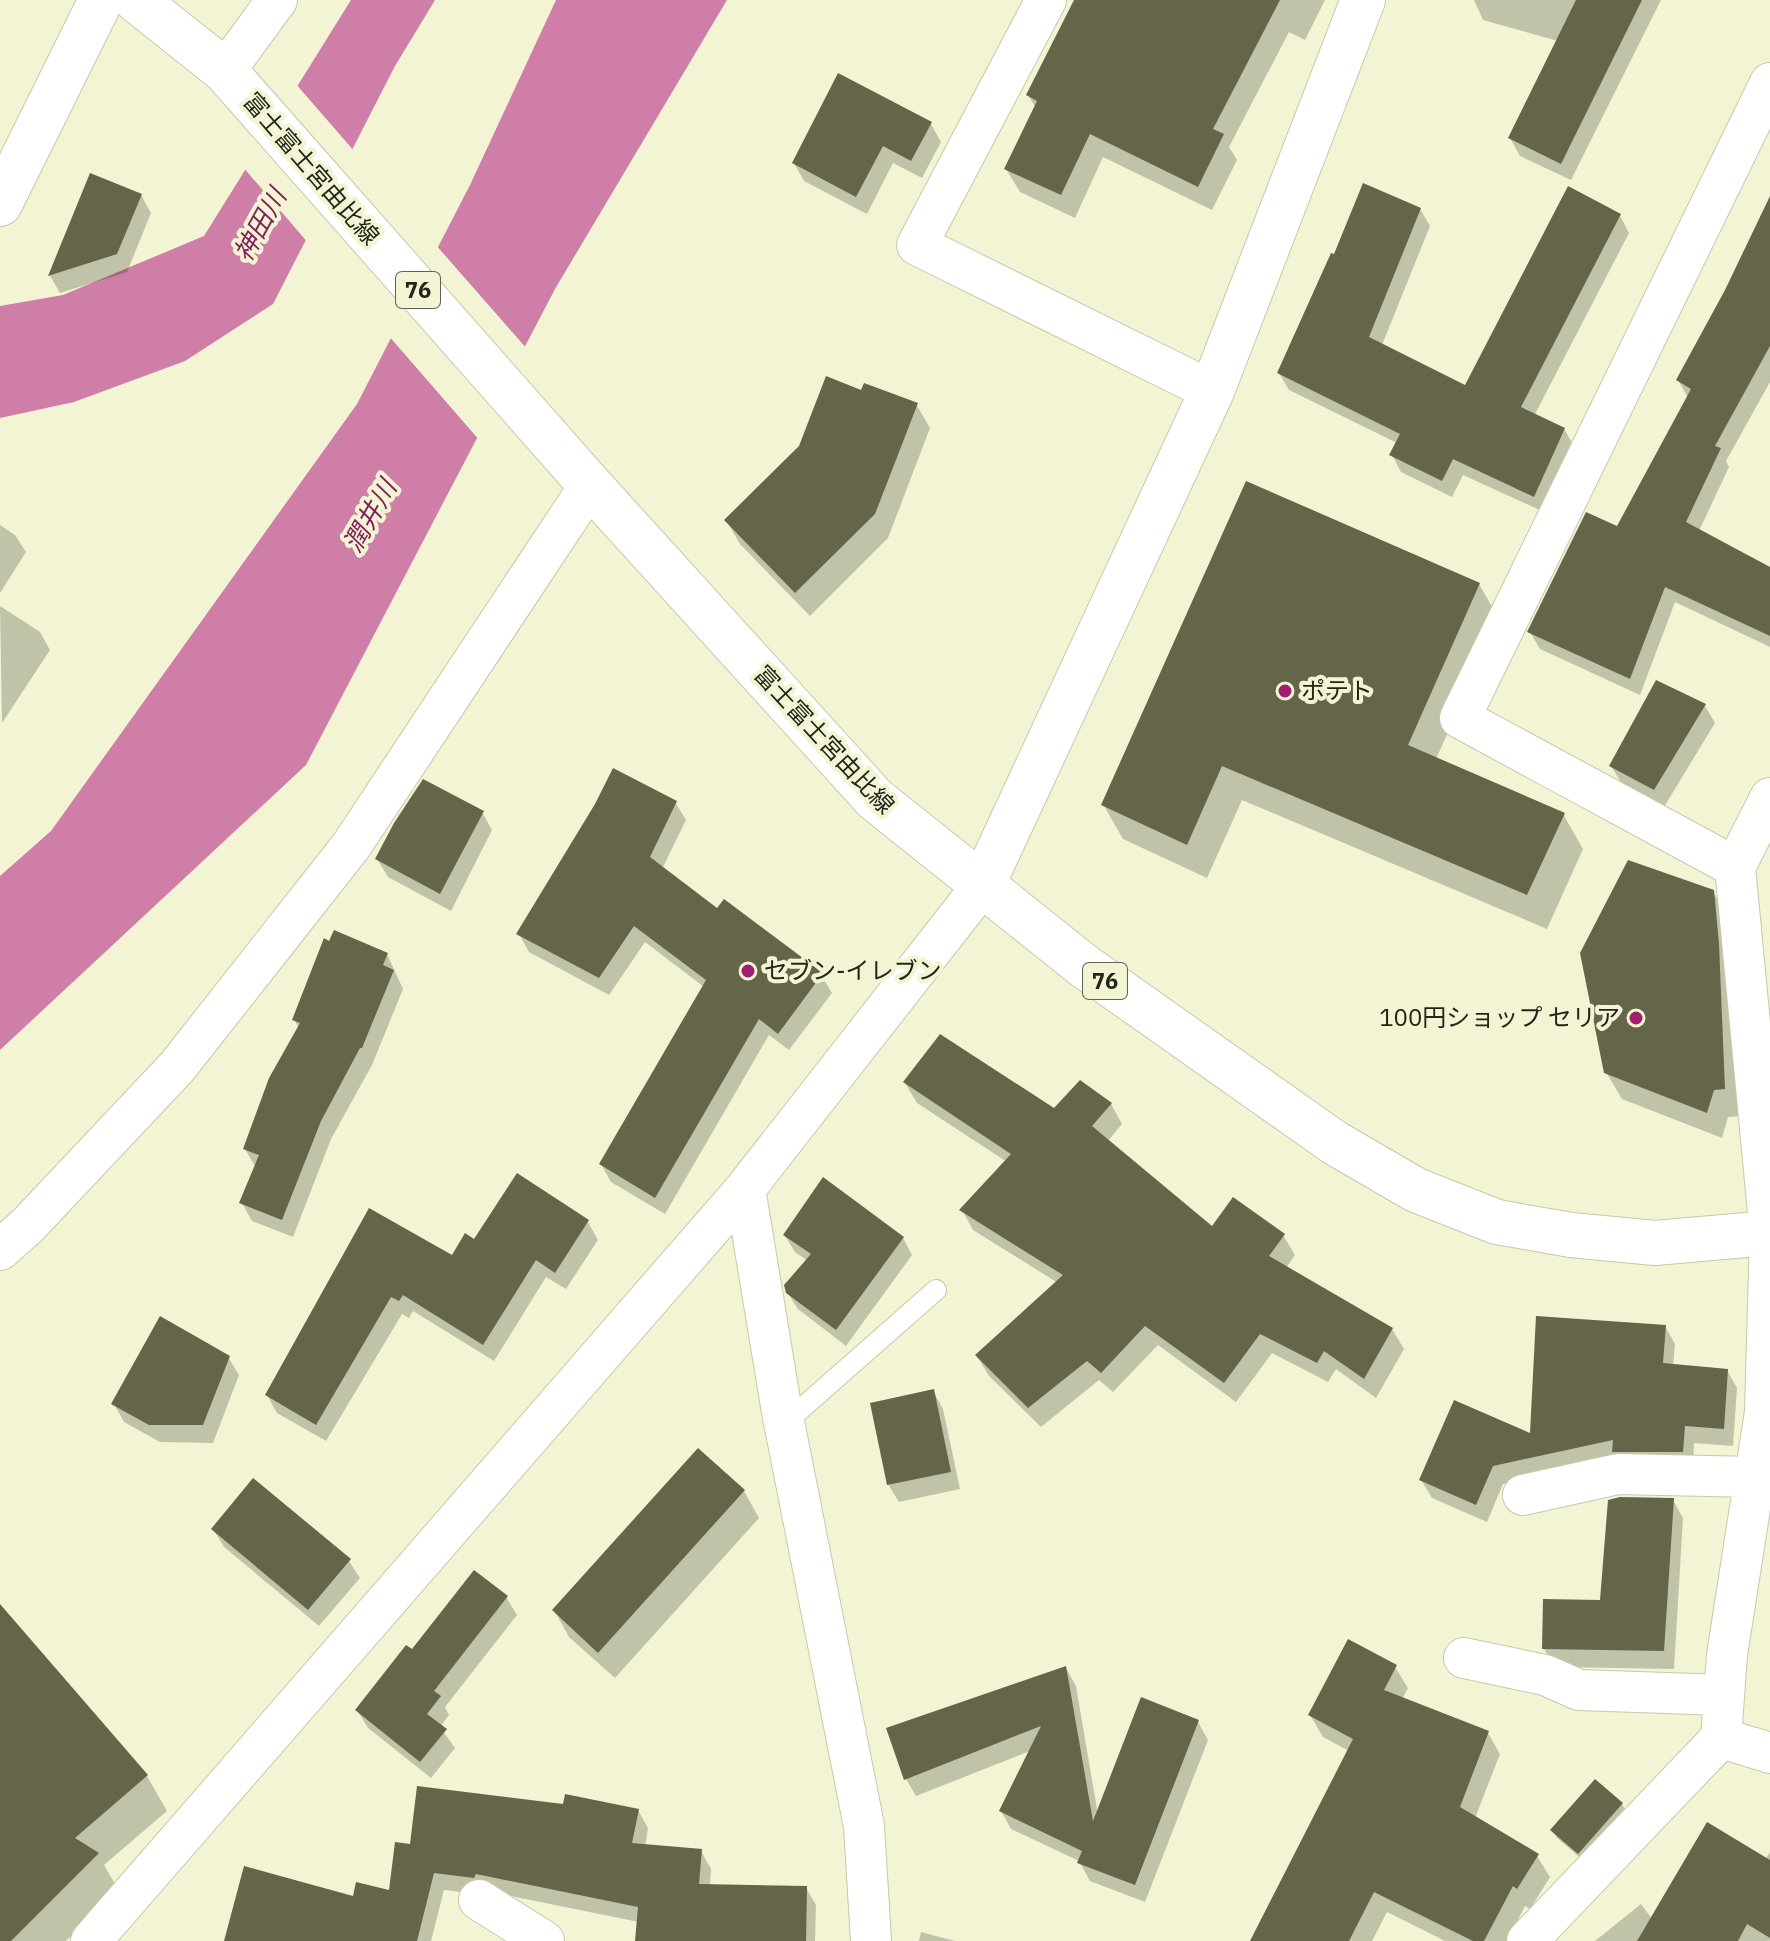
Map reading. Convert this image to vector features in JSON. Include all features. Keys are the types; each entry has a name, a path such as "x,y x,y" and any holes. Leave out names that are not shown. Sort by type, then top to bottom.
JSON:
{"main road":[{"path":"0,204 101,0"},
{"name":"富士富士宮由比線","path":"136,0 225,71 590,485 875,799 1084,966 1310,1125 1416,1190 1497,1222 1571,1235 1655,1243 1770,1233"},
{"path":"982,886 1212,391 1363,0"}],"street":[{"path":"225,71 277,0"},
{"path":"1046,0 917,245 1212,391"},
{"path":"1735,867 1460,718 1770,83"},
{"path":"0,1250 28,1225 177,1067 351,846 590,485"},
{"path":"1527,1941 1721,1738 1727,1655 1765,1412 1770,1233 1735,867 1770,798"},
{"path":"91,1941 745,1189 982,886"},
{"path":"745,1189 785,1423 864,1826 871,1941"},
{"path":"1523,1495 1618,1474 1754,1477"},
{"path":"1464,1658 1545,1675 1579,1690 1724,1695"},
{"path":"1721,1738 1770,1753"},
{"path":"479,1900 544,1941"}],"lane":[{"path":"785,1423 936,1290"}],"water":[{"name":"神田川","path":"351,0 435,0 395,66 273,304 185,361 74,402 0,418 0,306 63,295 204,236"},
{"name":"潤井川","path":"556,0 727,0 555,289 306,765 0,1050 0,876 51,831 357,404 470,185"}],"pier":[{"path":"295,83 355,152 309,244 243,167"},
{"path":"435,244 528,350 480,441 388,335"}],"building":[{"path":"1074,0 1280,0 1213,129 1224,134 1198,187 1090,134 1061,195 1004,169 1037,101 1026,95"},
{"path":"1576,0 1642,0 1561,164 1508,138"},
{"path":"838,73 932,122 911,161 883,146 856,197 792,163"},
{"path":"90,173 142,194 117,254 48,276"},
{"path":"1363,183 1421,208 1369,337 1465,385 1568,186 1621,214 1521,407 1565,428 1534,497 1453,459 1442,481 1389,455 1400,434 1277,373 1331,253 1334,254"},
{"path":"1770,196 1770,346 1715,446 1721,448 1686,522 1770,567 1770,636 1665,587 1630,679 1527,632 1586,512 1617,526 1691,389 1676,380 1725,290"},
{"path":"826,376 861,390 864,383 918,403 875,514 795,593 724,520 799,446"},
{"path":"1246,481 1480,583 1408,745 1565,813 1527,895 1222,766 1187,845 1101,805"},
{"path":"1656,680 1706,704 1654,790 1609,766"},
{"path":"613,768 677,801 650,857 717,908 724,899 823,973 778,1034 759,1019 655,1198 599,1164 706,980 634,926 599,978 516,934 595,804"},
{"path":"423,779 484,811 440,894 375,859"},
{"path":"1628,860 1714,890 1725,1089 1714,1090 1707,1113 1604,1073 1580,953"},
{"path":"334,930 388,953 383,965 394,970 362,1048 321,1121 282,1220 239,1203 259,1155 243,1149 269,1078 300,1023 292,1020 324,938 329,941"},
{"path":"940,1034 1054,1108 1080,1080 1112,1103 1092,1126 1212,1226 1233,1197 1285,1234 1269,1256 1393,1328 1364,1379 1324,1351 1317,1363 1260,1334 1224,1383 1145,1326 1101,1373 1087,1361 1028,1408 975,1355 1063,1275 959,1210 1011,1154 903,1082"},
{"path":"517,1173 589,1220 555,1273 536,1260 483,1345 403,1295 399,1301 391,1297 316,1425 265,1395 369,1208 452,1255 465,1233 474,1239"},
{"path":"823,1177 904,1237 836,1330 786,1293 784,1285 811,1254 783,1235"},
{"path":"160,1316 230,1356 203,1425 149,1425 111,1404"},
{"path":"1536,1316 1666,1325 1663,1363 1728,1369 1724,1429 1685,1426 1683,1452 1612,1452 1613,1440 1493,1466 1476,1505 1419,1480 1454,1400 1530,1433"},
{"path":"934,1389 951,1472 887,1485 870,1403"},
{"path":"698,1448 745,1490 598,1653 552,1610"},
{"path":"253,1478 351,1559 308,1610 211,1529"},
{"path":"1620,1497 1674,1498 1664,1651 1542,1649 1543,1599 1600,1600 1608,1500"},
{"path":"474,1570 508,1596 434,1691 441,1696 427,1714 447,1729 420,1762 355,1710 406,1645 412,1649"},
{"path":"0,1604 148,1775 75,1838 99,1853 11,1941 0,1941"},
{"path":"1348,1639 1397,1665 1384,1690 1489,1731 1460,1807 1539,1854 1517,1889 1513,1886 1484,1941 1473,1941 1374,1892 1349,1941 1250,1941 1353,1739 1308,1715"},
{"path":"1066,1666 1093,1821 1141,1697 1199,1720 1135,1885 1077,1863 1082,1851 999,1811 1041,1726 904,1780 886,1728"},
{"path":"1595,1779 1623,1803 1578,1854 1550,1830"},
{"path":"417,1786 563,1804 565,1794 639,1809 632,1843 702,1849 699,1884 807,1886 806,1941 635,1941 638,1907 476,1874 474,1878 434,1873 417,1941 224,1941 244,1866 353,1896 356,1882 389,1890 395,1842 410,1844"},
{"path":"1707,1822 1770,1860 1770,1938 1747,1924 1738,1941 1637,1941"}],"place":[{"name":"ポテト","path":"1285,691"},
{"name":"セブン-イレブン","path":"748,971"},
{"name":"100円ショップ セリア","path":"1636,1018"}]}
